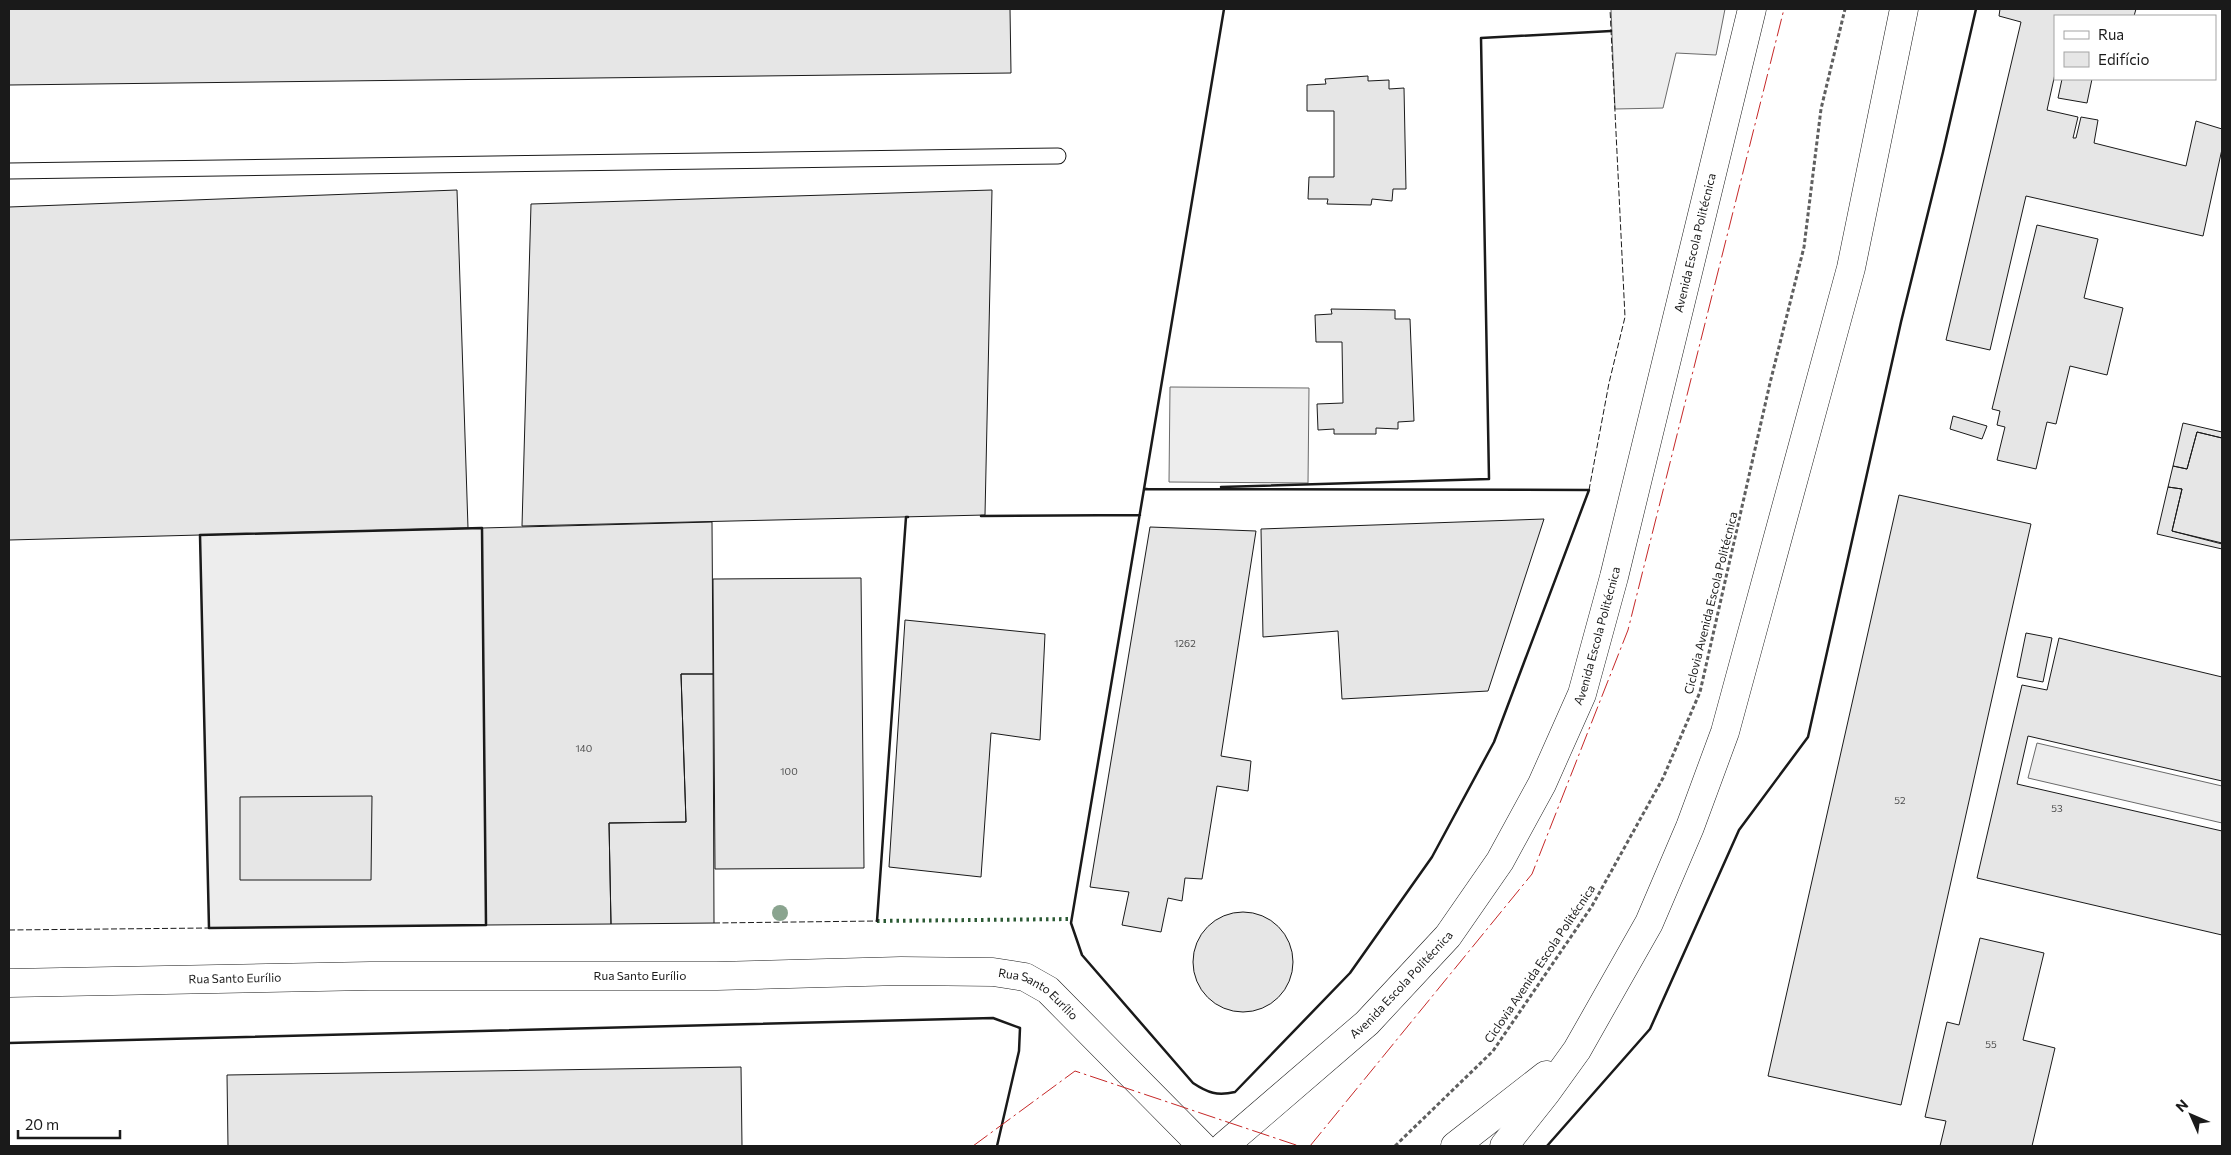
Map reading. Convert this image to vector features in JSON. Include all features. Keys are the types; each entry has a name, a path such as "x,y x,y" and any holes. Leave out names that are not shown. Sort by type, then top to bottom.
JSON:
{"main road":[{"name":"Avenida Escola Politécnica","path":"1224,1146 1367,1023 1448,936 1500,860 1542,784 1582,694 1614,577 1752,9"},
{"path":"1504,1146 1577,1050 1650,923 1690,827 1724,732 1851,268 1904,9"},
{"name":"Rua Santo Eurílio","path":"9,983 370,976 717,976 901,971 994,972 1025,977 1048,990 1202,1146"},
{"path":"1455,1146 1577,1050"}],"lane":[{"path":"9,171 1058,156"}],"path":[{"name":"Ciclovia Avenida Escola Politécnica","path":"1395,1146 1493,1050 1592,906 1663,778 1700,692 1770,383 1804,247 1821,109 1845,9"}],"shaded area":[{"path":"1611,9 1725,9 1716,55 1676,53 1663,108 1615,109"},
{"path":"1170,387 1309,388 1308,483 1169,482"},
{"path":"482,528 486,925 209,928 200,535"},
{"path":"2037,743 2222,786 2222,823 2028,778"}],"building":[{"path":"9,9 1010,9 1011,73 9,85"},
{"path":"2000,9 2136,9 2134,15 2054,15 2054,78 2047,110 2078,117 2073,138 2076,138 2081,117 2098,120 2094,143 2186,166 2196,121 2222,129 2222,149 2203,236 2026,196 1990,350 1946,340 2021,22 1999,16"},
{"path":"1368,76 1368,81 1389,80 1389,89 1404,88 1406,189 1393,189 1392,201 1372,199 1371,205 1327,204 1328,199 1308,199 1309,177 1334,177 1334,111 1307,111 1307,85 1326,84 1325,79"},
{"path":"2062,80 2092,80 2087,103 2058,98"},
{"path":"457,190 468,528 9,540 9,207"},
{"path":"992,190 985,515 522,526 531,204"},
{"path":"2037,225 2098,239 2084,298 2123,308 2107,375 2070,366 2056,424 2047,422 2036,469 1997,460 2005,427 1997,425 2000,411 1992,409"},
{"path":"1331,309 1395,310 1395,319 1410,319 1414,421 1398,422 1398,429 1376,428 1376,434 1334,434 1334,429 1318,430 1317,404 1343,403 1342,342 1316,342 1315,315 1332,314"},
{"path":"1953,416 1987,426 1982,439 1950,429"},
{"path":"2183,423 2222,432 2222,438 2197,432 2187,469 2173,466"},
{"path":"2197,432 2222,438 2222,544 2172,531 2182,489 2168,487 2173,466 2187,469"},
{"path":"2168,487 2182,489 2172,531 2222,543 2222,549 2157,534"},
{"path":"1899,495 2031,524 1901,1105 1768,1076"},
{"path":"1544,519 1488,691 1342,699 1338,631 1263,637 1261,529"},
{"path":"712,522 713,674 681,674 686,822 609,823 611,924 486,925 482,528"},
{"path":"1150,527 1256,531 1221,756 1251,761 1248,791 1217,786 1202,879 1185,878 1182,901 1168,898 1161,932 1122,925 1129,892 1090,887"},
{"path":"861,578 864,868 715,869 713,579"},
{"path":"905,620 1045,634 1040,740 991,733 981,877 889,867"},
{"path":"2026,633 2052,638 2043,682 2017,677"},
{"path":"2059,638 2222,677 2222,781 2028,736 2017,784 2222,831 2222,935 1977,878 2022,685 2047,690"},
{"path":"681,674 713,674 714,923 611,924 609,823 686,822"},
{"path":"372,796 371,880 240,880 240,797"},
{"path":"1243,912 1262,915 1279,926 1290,943 1293,962 1290,981 1279,998 1262,1009 1243,1012 1224,1009 1207,998 1196,981 1193,962 1196,943 1207,926 1224,915"},
{"path":"1980,938 2044,953 2023,1040 2055,1048 2032,1146 1940,1146 1946,1121 1925,1117 1947,1022 1959,1025"},
{"path":"741,1067 742,1146 228,1146 227,1075"}],"hedge":[{"path":"877,921 1072,919"}],"fence":[{"path":"1589,490 1609,383 1625,317 1610,9"},
{"path":"714,923 877,921"},
{"path":"9,930 209,928"}],"wall":[{"path":"1147,489 1144,489 1224,9"},
{"path":"1547,1146 1650,1029 1739,830 1808,737 1901,322 1976,9"},
{"path":"1221,487 1489,479 1481,38 1611,31"},
{"path":"1144,489 1589,490 1494,742 1432,857 1350,973 1235,1092 1223,1094 1213,1093 1193,1083 1082,955 1071,923 1144,489"},
{"path":"981,516 1140,515"},
{"path":"877,921 906,517 908,517"},
{"path":"482,528 486,925 209,928 200,535 482,528"},
{"path":"9,1043 993,1018 1020,1028 1019,1051 997,1146"}],"power":[{"path":"1310,1146 1532,874 1628,630 1784,9"},
{"path":"973,1146 1075,1071 1299,1146"}]}
